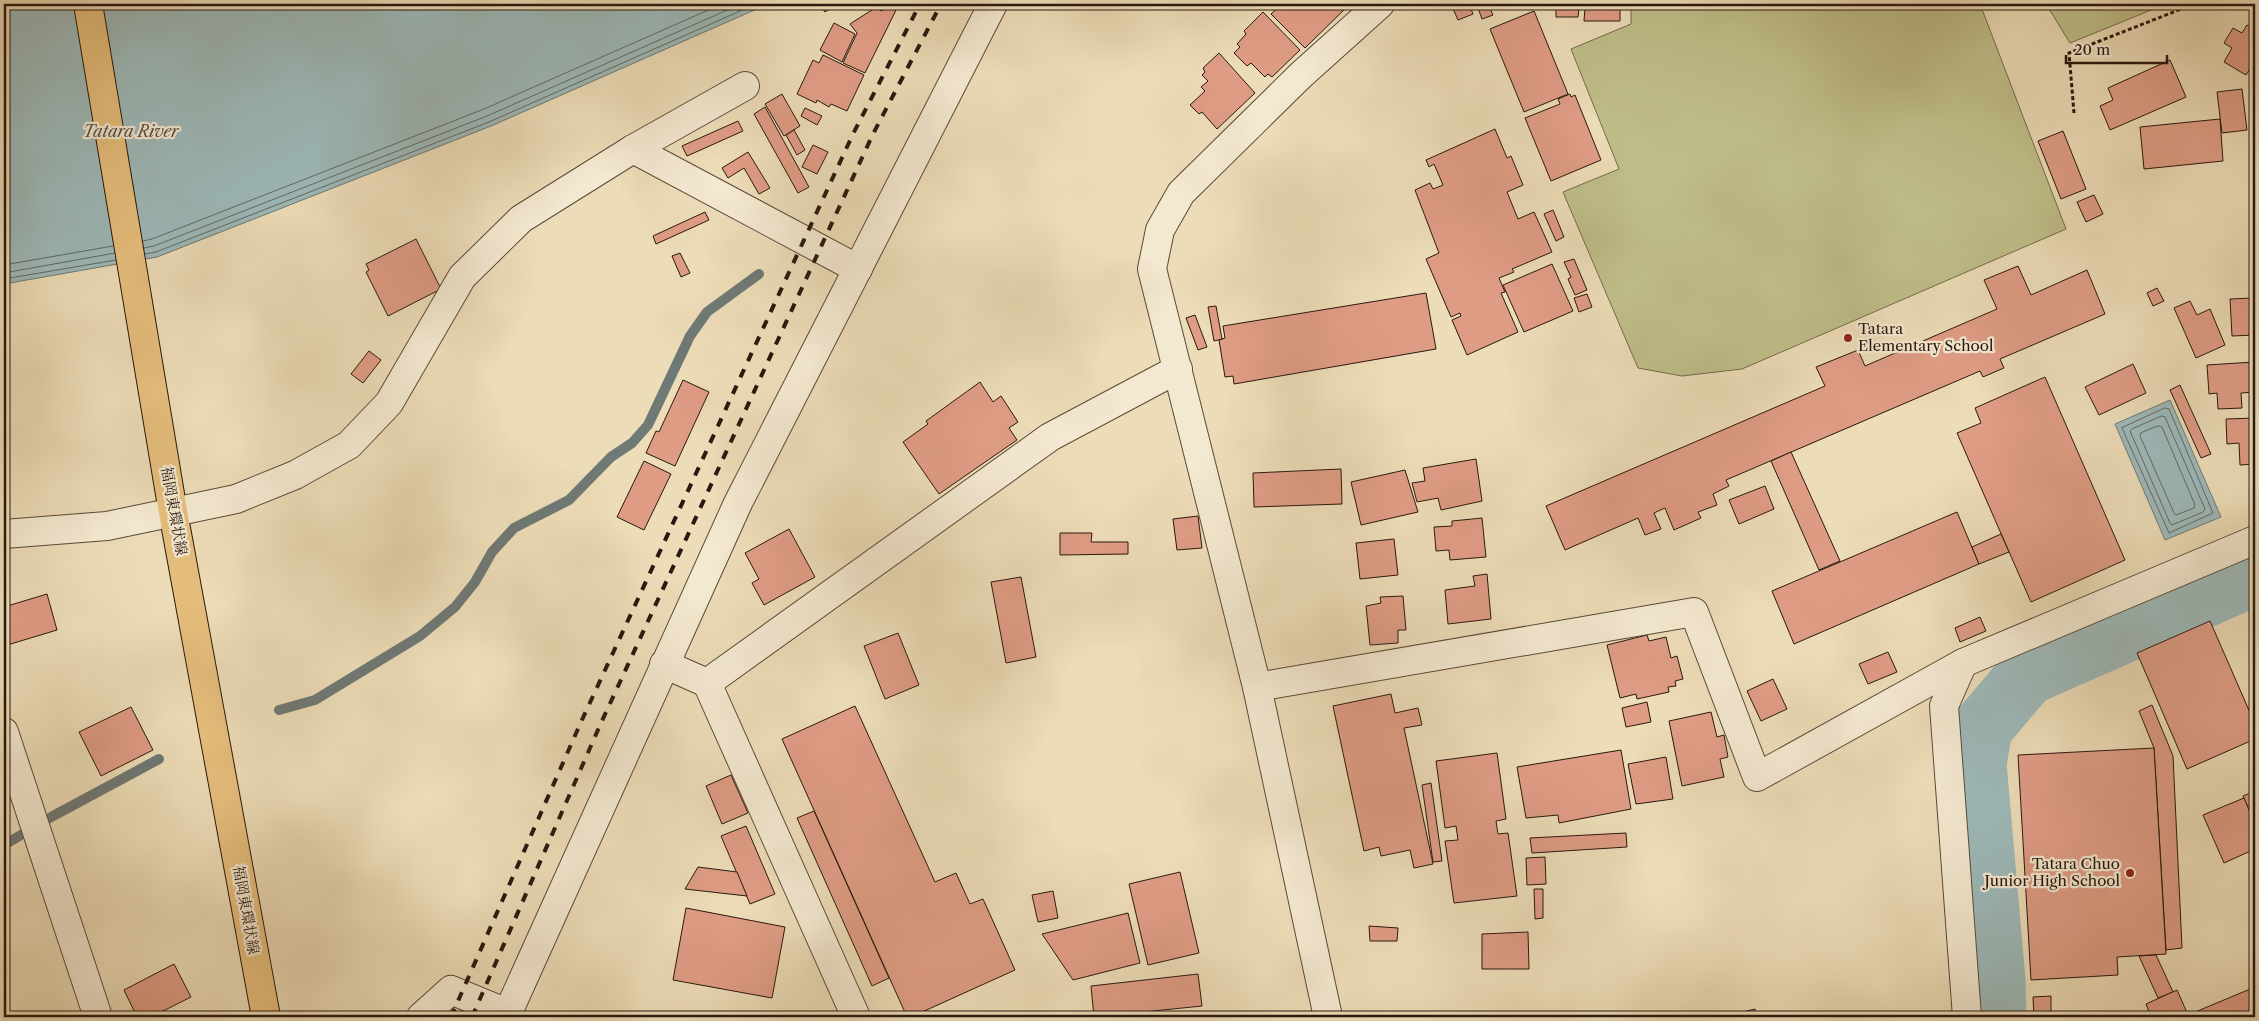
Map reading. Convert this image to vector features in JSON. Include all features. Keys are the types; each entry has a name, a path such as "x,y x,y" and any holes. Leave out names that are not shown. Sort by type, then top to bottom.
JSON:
{"main road":[{"name":"福岡東環状線","path":"88,4 173,512 266,1017"}],"street":[{"path":"421,1017 452,990 507,1015 738,503 993,4"},
{"path":"1328,1017 1257,687 1152,269 1160,230 1181,193 1301,75 1380,4"},
{"path":"4,534 107,526 236,499 295,474 349,445 389,403 462,277 521,218 633,149 745,86"},
{"path":"633,149 858,269"},
{"path":"707,683 1050,437 1178,369"},
{"path":"1257,687 1694,612 1757,777 1963,663 2255,540"},
{"path":"1963,663 1944,706 1967,1017"},
{"path":"664,664 707,683 856,1017"},
{"path":"4,732 98,1017"}],"path":[{"path":"2074,113 2069,53 2194,4"}],"shaded area":[{"path":"1631,4 1980,4 2066,229 1742,369 1682,376 1638,368 1563,192 1619,169 1571,49 1631,24"},
{"path":"2046,4 2166,4 2070,43"}],"water":[{"name":"Tatara River","path":"4,4 768,4 491,126 157,257 4,284"},
{"path":"2170,400 2221,517 2165,540 2115,424"}],"building":[{"path":"819,4 837,4 825,12"},
{"path":"893,4 899,4 865,73 843,63 857,33 850,24 878,6 881,11"},
{"path":"1282,4 1350,4 1305,48 1271,14"},
{"path":"1469,4 1473,14 1458,20 1452,6"},
{"path":"1488,4 1493,15 1482,19 1477,5"},
{"path":"1585,8 1620,8 1620,21 1584,21"},
{"path":"1556,9 1579,9 1578,17 1556,17"},
{"path":"1534,11 1568,94 1524,112 1490,29"},
{"path":"1263,12 1300,50 1272,77 1268,74 1265,77 1251,63 1247,66 1234,53 1240,47 1237,44 1246,34 1244,31"},
{"path":"834,23 855,34 842,62 820,50"},
{"path":"2247,25 2255,30 2255,64 2246,75 2224,62 2232,48 2224,43 2233,28 2242,33"},
{"path":"1219,53 1255,93 1217,129 1202,112 1199,114 1190,105 1205,91 1201,87 1208,81 1202,75 1205,72 1203,68"},
{"path":"823,55 864,75 847,111 831,104 829,107 817,100 816,103 797,94 813,60 819,63"},
{"path":"2170,60 2186,97 2110,130 2100,106 2113,100 2108,88"},
{"path":"2242,89 2247,130 2222,133 2217,92"},
{"path":"782,94 800,126 784,136 765,104"},
{"path":"1570,94 1571,97 1575,95 1601,160 1551,181 1525,118 1560,104 1558,99"},
{"path":"765,107 809,187 798,193 754,114"},
{"path":"805,108 822,116 817,125 801,116"},
{"path":"2220,119 2223,161 2144,169 2140,127"},
{"path":"738,121 743,131 687,156 682,146"},
{"path":"1495,129 1507,158 1511,156 1523,185 1507,192 1518,219 1534,212 1552,252 1512,269 1514,272 1499,278 1505,292 1501,293 1518,332 1467,355 1452,320 1461,316 1460,313 1451,317 1426,259 1439,253 1415,190 1430,183 1433,189 1443,185 1434,164 1429,167 1426,160"},
{"path":"794,130 805,150 797,155 786,135"},
{"path":"2063,131 2086,189 2061,199 2038,141"},
{"path":"813,145 828,152 817,174 802,167"},
{"path":"748,152 770,188 759,194 744,168 728,178 722,168"},
{"path":"2094,195 2103,214 2086,222 2077,202"},
{"path":"1553,210 1564,237 1556,241 1544,214"},
{"path":"705,212 709,220 656,244 653,236"},
{"path":"416,239 441,289 388,316 366,272 369,270 366,264"},
{"path":"680,253 690,273 681,277 672,256"},
{"path":"1574,259 1587,290 1575,295 1568,279 1571,277 1564,262"},
{"path":"1552,264 1573,311 1524,332 1503,285"},
{"path":"2018,266 2031,295 2087,270 2105,314 2000,359 2004,368 1983,377 1980,371 1726,480 1729,486 1713,494 1717,505 1698,512 1701,518 1674,530 1665,508 1654,513 1661,529 1645,535 1638,518 1565,550 1546,506 1825,386 1816,367 1858,350 1865,366 1997,309 1984,280"},
{"path":"2157,288 2164,301 2153,306 2147,293"},
{"path":"2252,288 2255,288 2255,335 2232,336 2230,299 2253,298"},
{"path":"1426,293 1436,349 1234,384 1233,376 1225,377 1219,340 1225,338 1223,326"},
{"path":"1587,294 1592,307 1579,312 1574,298"},
{"path":"2190,301 2197,315 2210,309 2225,345 2196,358 2174,308"},
{"path":"1216,306 1222,339 1214,341 1208,307"},
{"path":"1195,315 1207,347 1198,350 1186,318"},
{"path":"369,351 381,360 363,383 351,374"},
{"path":"2254,362 2255,392 2241,393 2242,408 2218,409 2217,393 2209,394 2207,365"},
{"path":"2133,364 2146,393 2099,415 2085,387"},
{"path":"2045,377 2125,560 2031,602 1957,433 1981,423 1975,408"},
{"path":"683,380 709,392 675,466 646,453 656,431 659,432"},
{"path":"980,382 993,402 1001,396 1018,422 1009,428 1017,440 939,494 903,442 928,424 926,421"},
{"path":"2180,385 2211,454 2201,458 2170,390"},
{"path":"2255,418 2255,464 2240,465 2239,443 2227,444 2226,419"},
{"path":"1791,452 1840,561 1819,570 1771,461"},
{"path":"1476,459 1482,501 1441,510 1438,498 1417,502 1412,483 1425,481 1423,468"},
{"path":"644,461 671,474 644,530 617,517"},
{"path":"1341,469 1342,504 1254,507 1253,473"},
{"path":"1405,470 1418,512 1361,525 1351,482"},
{"path":"1765,486 1774,509 1739,524 1729,500"},
{"path":"1957,512 1979,564 1794,644 1772,591"},
{"path":"1198,516 1202,548 1177,550 1173,519"},
{"path":"1482,518 1486,557 1450,560 1449,550 1436,551 1434,527 1452,526 1452,521"},
{"path":"789,529 815,577 764,605 752,583 759,579 745,553"},
{"path":"1060,533 1092,533 1091,542 1128,542 1128,554 1060,555"},
{"path":"2001,534 2009,552 1979,564 1972,547"},
{"path":"1394,539 1398,575 1360,579 1356,543"},
{"path":"1487,574 1491,619 1448,624 1445,590 1475,586 1473,576"},
{"path":"1021,577 1036,657 1006,663 991,582"},
{"path":"47,594 57,630 4,646 4,607"},
{"path":"1403,596 1406,630 1398,630 1398,643 1370,645 1366,606 1381,603 1380,597"},
{"path":"1980,617 1986,631 1960,642 1955,628"},
{"path":"2210,621 2255,724 2255,739 2187,769 2137,653"},
{"path":"898,633 919,685 885,699 864,646"},
{"path":"1647,635 1649,641 1666,637 1671,658 1677,656 1683,679 1675,681 1676,686 1668,687 1669,692 1637,699 1636,694 1620,698 1607,645"},
{"path":"1888,652 1897,672 1868,684 1859,664"},
{"path":"1773,679 1787,709 1761,721 1747,691"},
{"path":"1391,694 1395,713 1418,708 1422,725 1404,728 1433,864 1414,868 1410,850 1381,856 1379,847 1364,851 1333,706"},
{"path":"1647,702 1651,722 1626,727 1622,708"},
{"path":"2152,705 2173,756 2182,948 2166,950 2154,748 2139,711"},
{"path":"855,706 935,882 956,873 970,904 983,899 1015,970 911,1017 907,1017 782,739"},
{"path":"131,707 153,750 101,776 79,732"},
{"path":"1711,712 1717,737 1724,735 1728,757 1720,759 1724,777 1682,786 1669,721"},
{"path":"2154,748 2166,954 2117,957 2118,975 2031,980 2018,755"},
{"path":"1621,750 1631,809 1559,823 1558,815 1526,818 1517,767"},
{"path":"1497,753 1506,819 1496,821 1498,834 1508,833 1517,896 1454,903 1445,841 1458,840 1456,826 1445,828 1436,761"},
{"path":"1666,757 1673,799 1636,804 1628,764"},
{"path":"731,775 748,813 722,824 706,786"},
{"path":"1431,783 1442,861 1433,862 1422,785"},
{"path":"2255,791 2255,824 2243,796"},
{"path":"2244,798 2255,824 2255,849 2224,863 2203,815"},
{"path":"814,811 889,978 872,986 797,818"},
{"path":"746,826 775,894 750,904 721,836"},
{"path":"1626,833 1627,847 1532,853 1530,838"},
{"path":"1545,857 1546,884 1527,885 1526,858"},
{"path":"698,867 737,872 747,896 685,889"},
{"path":"1180,872 1199,953 1148,965 1129,884"},
{"path":"1534,889 1543,889 1543,918 1535,919"},
{"path":"1053,891 1058,918 1038,922 1032,895"},
{"path":"686,908 785,927 772,998 673,980"},
{"path":"1128,913 1140,963 1073,980 1042,934"},
{"path":"1369,926 1398,928 1397,941 1370,941"},
{"path":"1528,932 1529,969 1482,969 1482,934"},
{"path":"4,953 8,966 4,977"},
{"path":"2156,955 2173,992 2158,998 2139,956"},
{"path":"174,964 191,997 151,1017 137,1017 124,990"},
{"path":"1198,974 1202,1006 1094,1017 1091,986"},
{"path":"2255,987 2255,1017 2183,1017 2188,1015"},
{"path":"2177,990 2188,1015 2183,1017 2151,1017 2146,1004"},
{"path":"2051,996 2051,1017 2034,1017 2033,997"},
{"path":"1755,1009 1757,1017 1722,1017"}],"waterway":[{"path":"279,710 315,700 420,636 455,607 475,582 492,552 514,528 569,500 611,457 632,443 648,425 690,336 707,312 759,274"},
{"path":"1996,1017 1995,980 1976,764 1982,728 2027,675 2255,575"},
{"path":"4,845 53,816 159,759"}],"railway":[{"path":"451,1017 581,722 853,134 920,4"},
{"path":"472,1017 601,723 873,134 941,4"}],"place":[{"name":"Tatara Elementary School","path":"1848,338"},
{"name":"Tatara Chuo Junior High School","path":"2130,873"}]}
